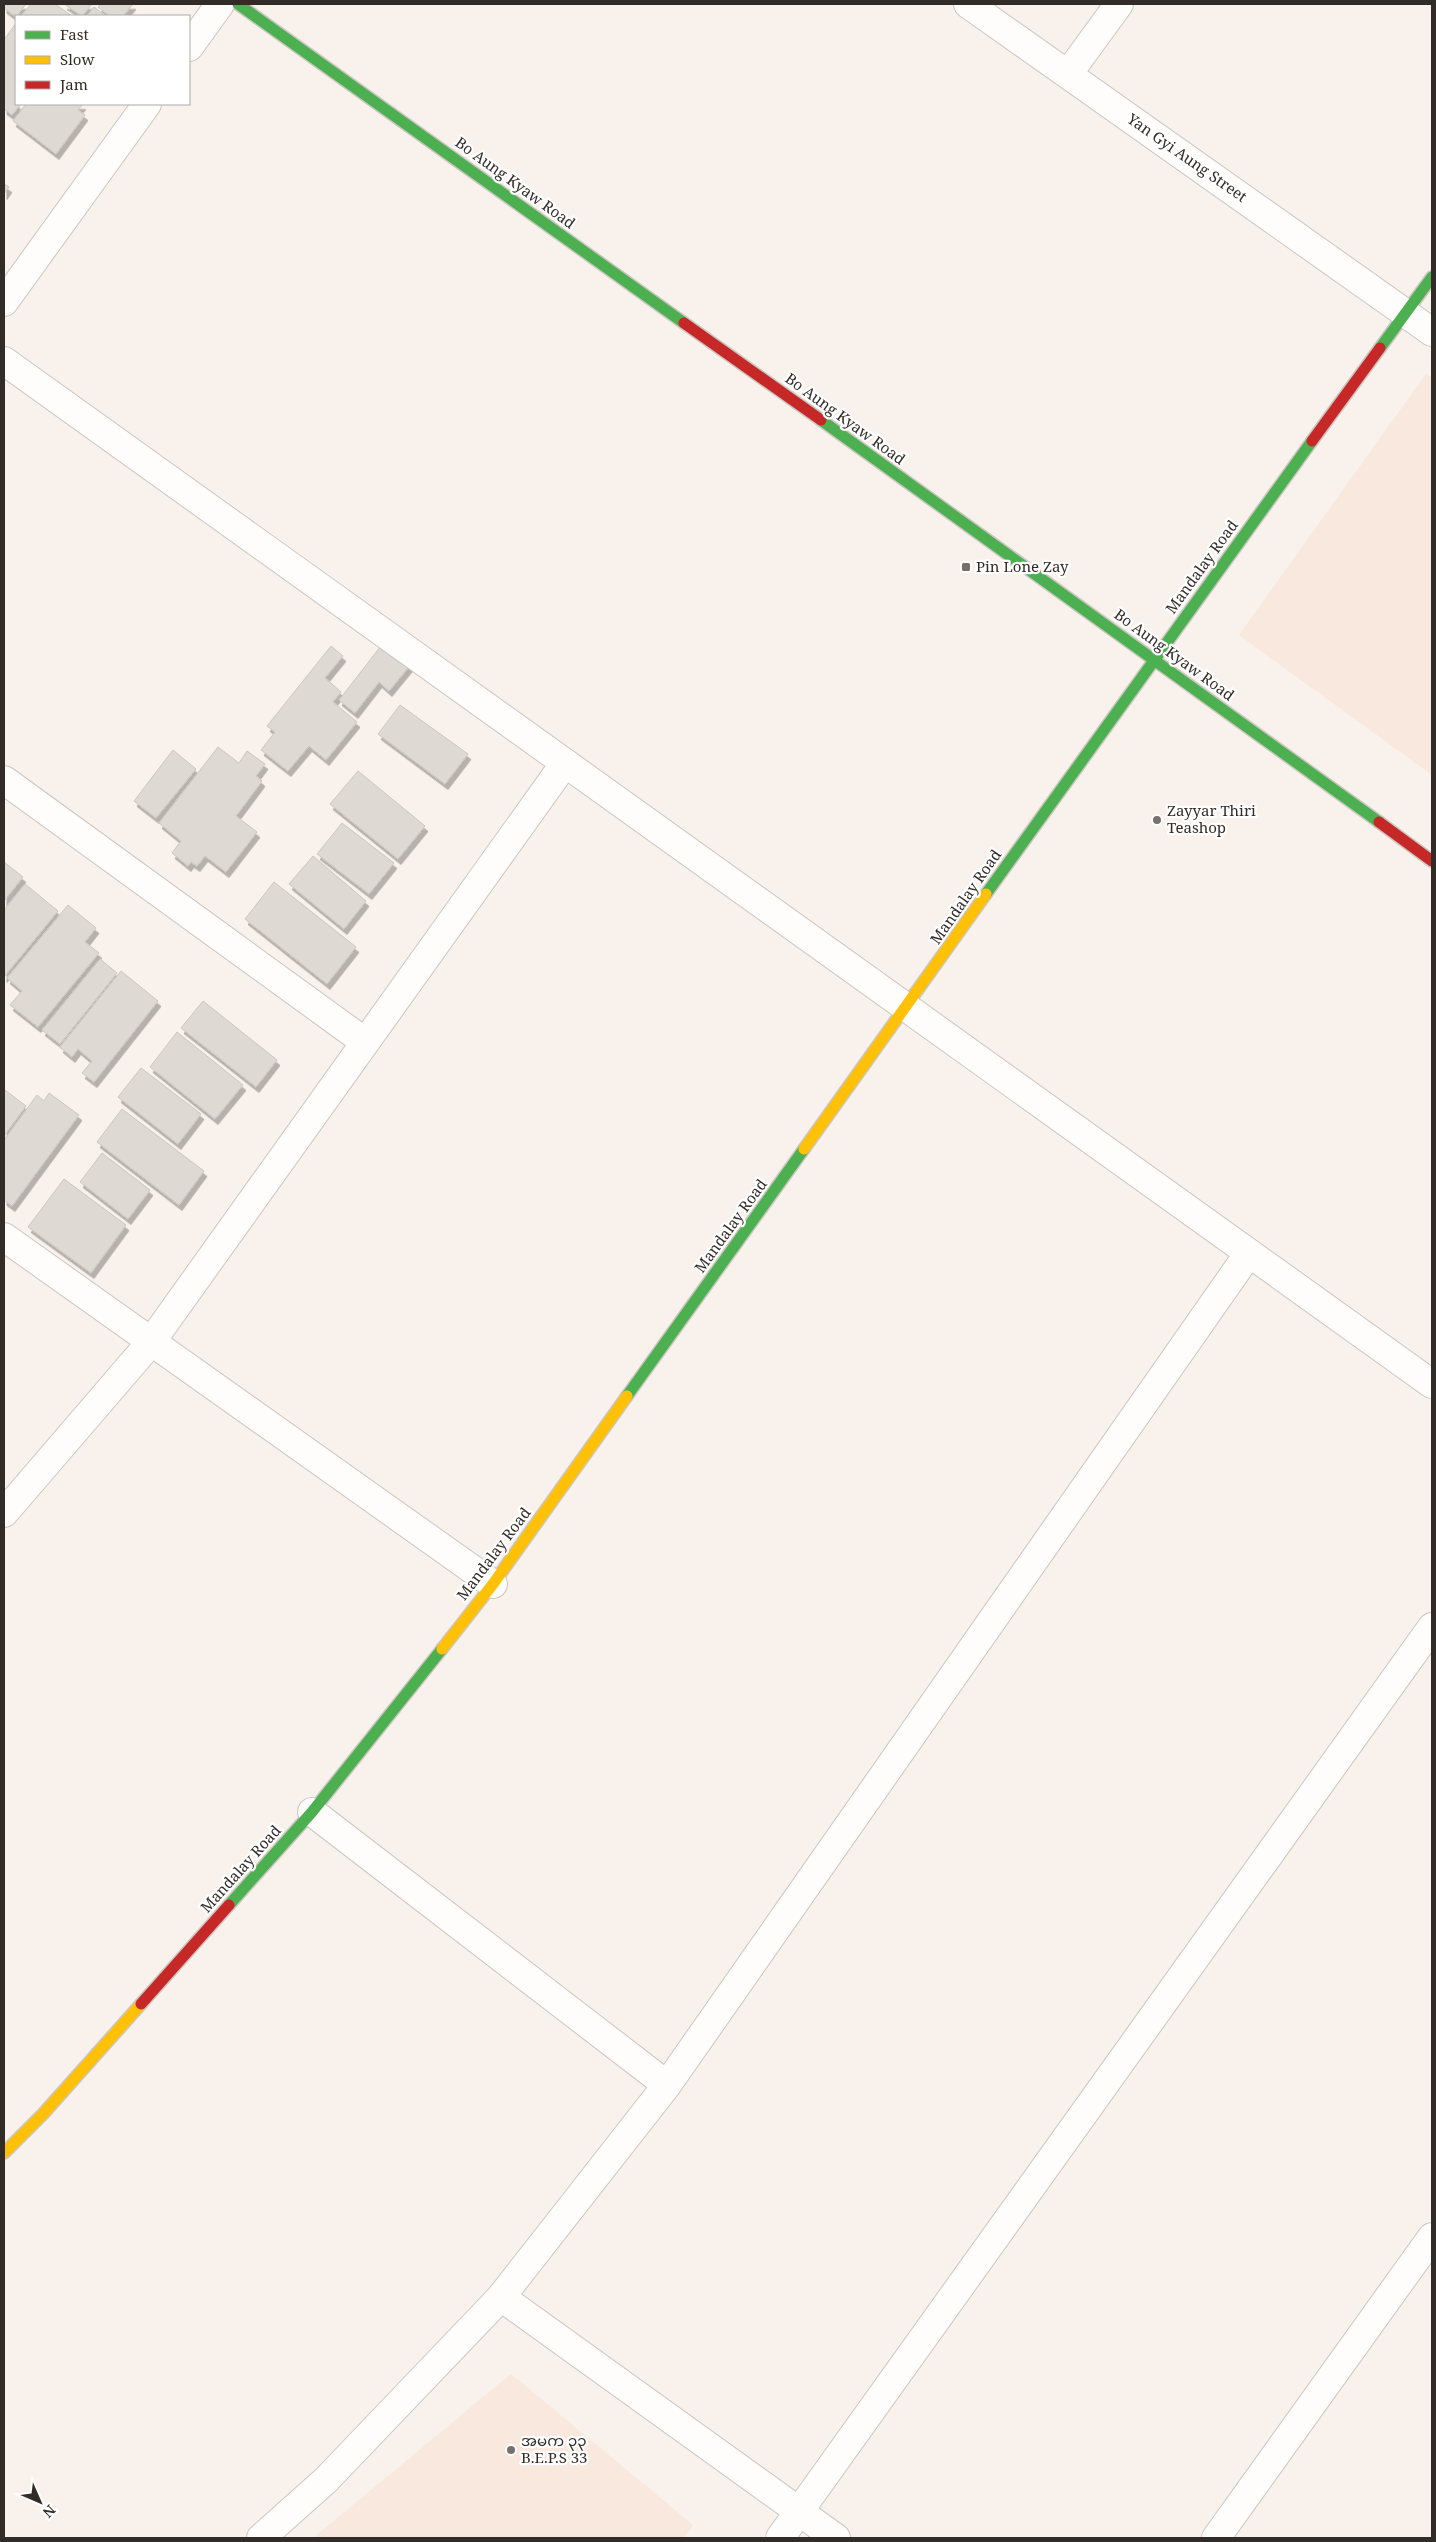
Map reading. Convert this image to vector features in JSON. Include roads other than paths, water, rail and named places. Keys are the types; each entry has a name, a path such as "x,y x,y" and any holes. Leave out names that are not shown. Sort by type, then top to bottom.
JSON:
{"street":[{"path":"190,46 220,4"},
{"name":"Bo Aung Kyaw Road","path":"238,4 1154,658 1432,861"},
{"name":"Yan Gyi Aung Street","path":"968,4 1432,332"},
{"path":"1068,74 1119,4"},
{"path":"4,302 146,105"},
{"name":"Mandalay Road","path":"4,2153 43,2114 312,1812 493,1584 1154,658 1432,277"},
{"path":"4,361 1432,1384"},
{"path":"4,1513 151,1342 565,763"},
{"path":"4,780 366,1042"},
{"path":"4,1237 493,1584"},
{"path":"261,2538 326,2480 501,2297 667,2085 1249,1253"},
{"path":"780,2538 1432,1627"},
{"path":"312,1812 667,2085"},
{"path":"1216,2538 1432,2237"},
{"path":"501,2297 836,2538"}],"place":[{"name":"Pin Lone Zay","path":"966,567"},
{"name":"Zayyar Thiri Teashop","path":"1157,820"},
{"name":"အမက ၃၃ B.E.P.S 33","path":"511,2450"}]}
